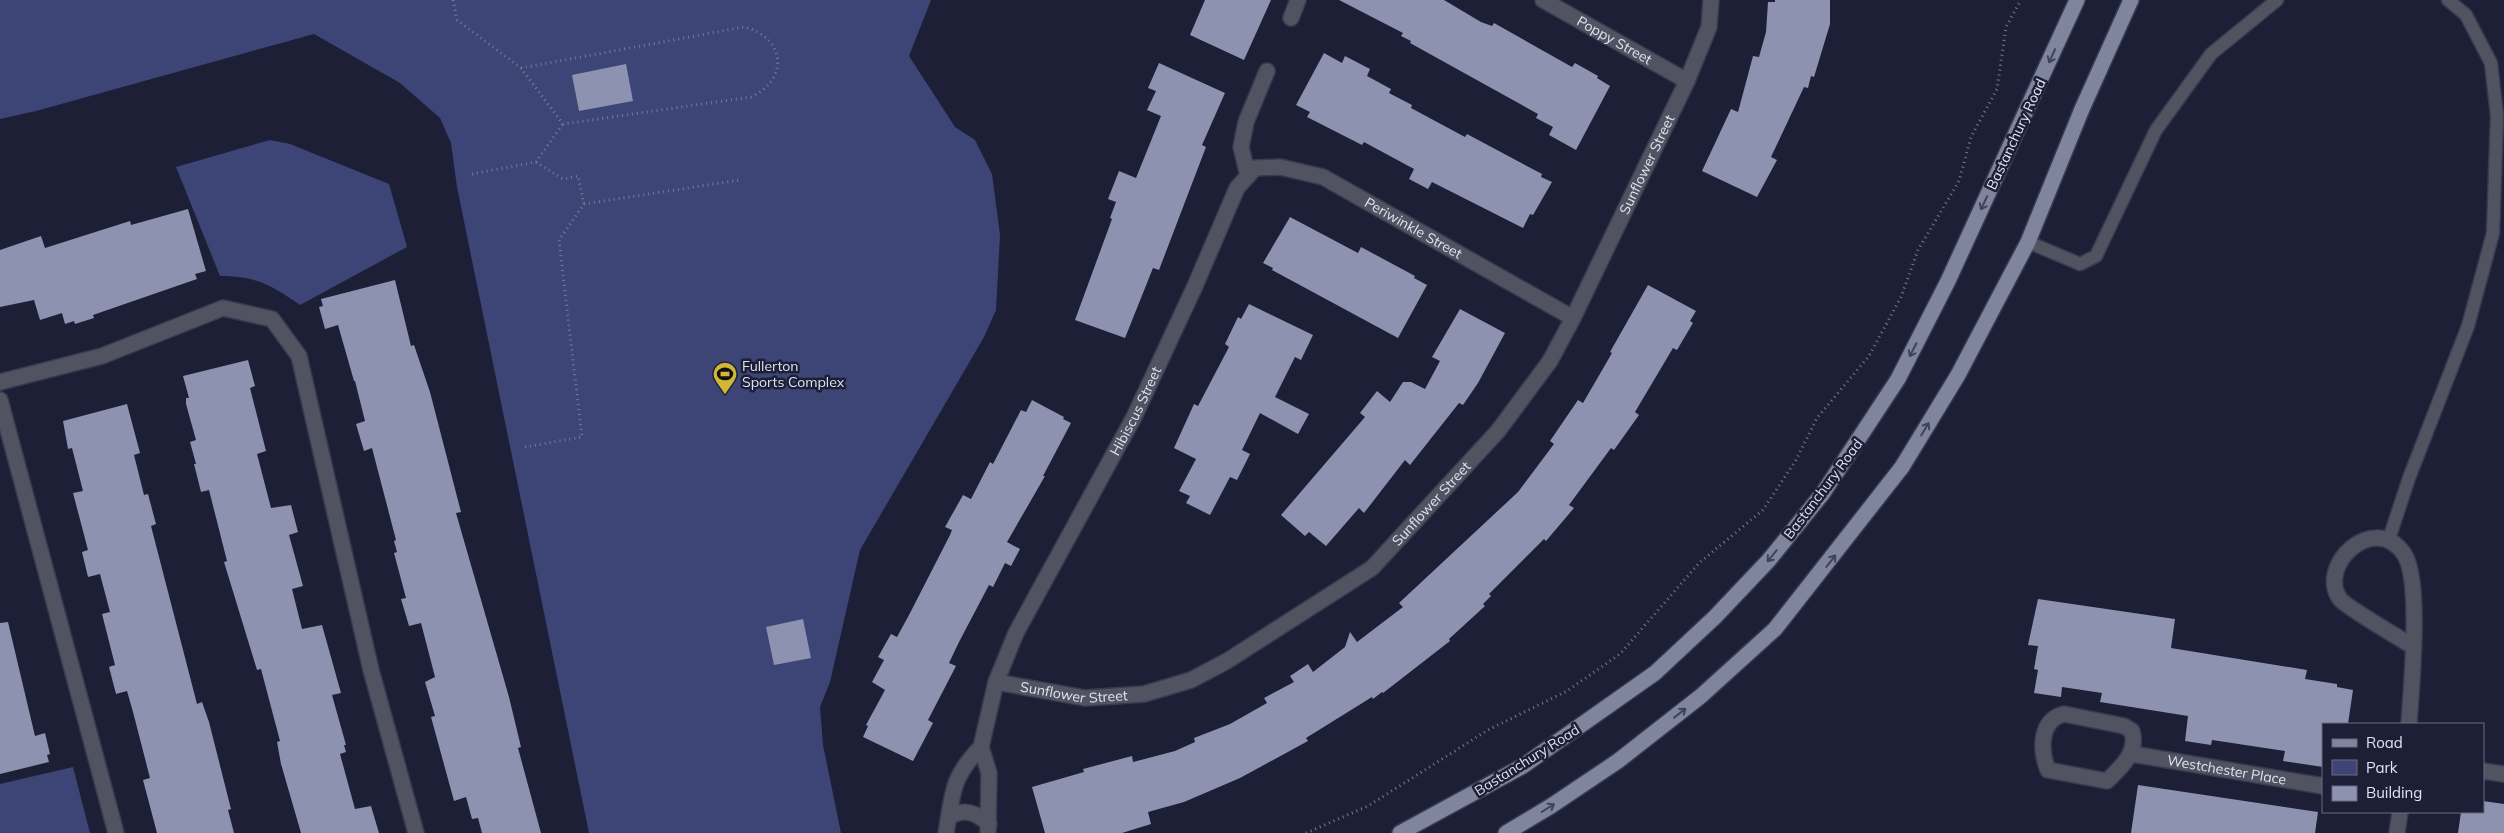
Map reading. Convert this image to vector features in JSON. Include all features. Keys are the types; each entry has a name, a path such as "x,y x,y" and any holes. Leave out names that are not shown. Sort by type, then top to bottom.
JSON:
{"main road":[{"name":"Bastanchury Road","path":"1400,833 1523,766 1655,673 1715,617 1769,560 1823,493 1898,380 1952,272 2077,0"},
{"path":"1506,833 1552,806 1618,761 1701,696 1776,629 1902,467 1958,375 2028,242 2082,109 2132,0"}],"street":[{"path":"1291,18 1298,0"},
{"name":"Poppy Street","path":"1544,0 1687,80"},
{"name":"Sunflower Street","path":"996,682 1086,698 1144,694 1191,680 1227,661 1372,568 1498,431 1550,361 1573,318 1687,80 1709,27 1712,0"},
{"path":"1248,176 1241,147 1246,122 1267,71"},
{"name":"Periwinkle Street","path":"1248,176 1255,168 1280,167 1323,177 1573,318"},
{"name":"Hibiscus Street","path":"981,747 996,682 1021,624 1134,417 1237,188 1248,176"},
{"path":"0,382 102,356 223,308 272,319 299,356 371,670 416,833"},
{"path":"0,400 116,833"},
{"path":"2409,723 2414,647 2412,578 2404,554 2389,539 2372,537 2354,545 2339,562 2335,583 2340,599 2414,647"},
{"path":"2064,714 2124,726 2132,731 2134,739 2132,754 2107,781 2048,770 2044,760 2044,735 2048,724 2055,716 2064,714"},
{"path":"946,833 955,781 963,765 981,747 989,773 988,828"},
{"name":"Westchester Place","path":"2132,754 2322,786"},
{"path":"2484,771 2504,774"},
{"path":"949,817 963,811 974,813 988,828"},
{"path":"2396,833 2400,813"}],"lane":[{"path":"2028,242 2080,264 2096,256 2156,130 2211,54 2277,0"},
{"path":"2389,539 2409,478 2468,326 2494,233 2497,116 2491,63 2466,15 2448,0"}],"path":[{"path":"453,0 457,20 521,68 563,124"},
{"path":"1306,833 1368,806 1488,730 1567,691 1620,654 1699,564 1763,510 1796,460 1817,418 1869,356 1901,297 1918,250 1959,181 1970,137 1997,89 2006,27 2021,0"},
{"path":"521,68 744,27 761,32 773,46 778,56 778,67 774,79 761,92 751,97 563,124 536,162"},
{"path":"472,174 536,162 563,179 578,176 584,204"},
{"path":"525,446 582,437 559,240 584,204 740,180"}],"green space":[{"name":"Fullerton Sports Complex","path":"0,0 931,0 909,56 955,127 975,140 992,174 1000,235 996,310 984,337 860,550 830,682 820,707 823,745 841,833 589,833 457,187 451,143 440,118 400,83 314,34 36,111 0,119"},
{"path":"270,140 290,144 389,184 407,247 300,305 263,283 233,276 220,276 176,167"},
{"path":"73,767 90,833 0,833 0,784"}],"building":[{"path":"1205,0 1271,0 1244,60 1190,35"},
{"path":"1339,0 1444,0 1481,22 1492,26 1494,23 1572,67 1575,63 1598,76 1597,78 1610,86 1576,150 1549,135 1553,127 1536,118 1538,114 1410,43 1411,41 1401,36 1403,33"},
{"path":"1775,0 1830,0 1830,24 1814,77 1811,76 1808,88 1804,87 1771,157 1777,160 1757,197 1702,171 1731,109 1738,112 1753,56 1759,57 1766,32 1768,2 1775,2"},
{"path":"1324,53 1342,63 1345,56 1370,69 1367,76 1391,89 1389,93 1412,105 1411,108 1465,137 1467,134 1542,174 1541,177 1552,182 1533,215 1530,214 1523,228 1432,182 1428,189 1409,179 1414,169 1364,142 1362,145 1307,117 1310,112 1296,105"},
{"path":"1159,63 1225,93 1202,145 1206,147 1159,270 1153,268 1125,338 1075,320 1112,219 1110,218 1116,202 1108,199 1119,171 1136,178 1161,116 1147,110 1156,91 1148,88"},
{"path":"626,64 633,101 579,111 572,75"},
{"path":"188,209 206,271 195,274 197,279 93,315 94,318 75,324 74,321 65,324 62,313 40,320 34,300 0,307 0,250 41,236 45,248 130,221 131,225"},
{"path":"1290,217 1358,253 1361,247 1415,276 1414,278 1427,285 1398,338 1272,270 1273,268 1263,263"},
{"path":"395,280 411,346 414,345 430,392 461,512 456,513 509,697 521,747 518,748 541,833 482,833 478,818 472,819 466,797 454,801 431,717 435,716 425,682 435,677 421,623 409,626 401,599 406,598 394,553 397,552 394,541 396,540 372,448 364,451 356,424 365,421 355,381 338,325 325,329 319,307 323,306 321,299"},
{"path":"1648,285 1696,311 1690,321 1693,323 1677,350 1673,348 1635,412 1639,415 1614,450 1611,448 1569,505 1574,508 1546,541 1544,539 1489,594 1491,596 1483,604 1485,606 1449,639 1450,641 1383,693 1373,699 1372,697 1306,738 1308,741 1240,778 1184,802 1148,812 1151,824 1122,833 1045,833 1032,787 1084,772 1083,769 1132,756 1133,762 1175,751 1195,742 1194,738 1230,724 1267,703 1264,698 1294,682 1290,676 1308,664 1313,672 1345,647 1350,632 1357,642 1403,607 1399,603 1518,492 1554,444 1550,441 1578,400 1583,403"},
{"path":"1249,304 1313,335 1301,360 1295,357 1275,397 1309,414 1298,434 1260,413 1242,450 1250,454 1237,480 1230,477 1210,515 1186,503 1190,496 1179,491 1196,459 1174,448 1194,404 1198,406 1229,347 1225,344 1238,317 1241,319"},
{"path":"1460,309 1505,333 1478,383 1463,405 1459,403 1410,465 1405,460 1364,513 1359,508 1326,546 1309,532 1305,536 1281,515 1365,417 1360,413 1377,391 1390,402 1403,382 1411,382 1425,389 1440,361 1432,357"},
{"path":"248,360 255,386 250,388 266,451 257,454 271,508 291,505 298,532 289,535 303,586 292,589 302,629 322,625 341,693 332,695 346,745 344,745 346,752 340,754 355,809 371,806 379,833 301,833 281,764 277,742 280,741 261,669 257,670 224,562 227,561 209,490 201,492 190,442 196,440 186,404 186,398 189,398 183,376"},
{"path":"1032,400 1064,417 1063,419 1071,423 1043,476 1045,476 1007,542 1020,549 1011,566 1005,563 993,587 989,585 949,663 956,666 928,720 933,723 913,761 863,737 868,726 866,725 885,690 872,682 884,660 878,657 891,634 897,637 909,615 950,535 952,530 945,527 963,495 971,499 990,462 993,464 1021,410 1026,412"},
{"path":"127,404 140,453 134,455 144,495 148,494 156,524 151,526 197,704 202,702 209,722 231,809 228,810 234,833 157,833 143,780 150,778 127,691 116,694 109,667 115,665 102,614 110,612 100,574 88,577 82,552 88,550 73,493 83,491 72,448 68,449 63,421"},
{"path":"2038,599 2175,619 2171,648 2307,670 2305,679 2337,684 2337,687 2353,690 2348,723 2322,723 2322,767 2283,761 2285,751 2212,740 2211,745 2185,741 2188,716 2100,702 2102,693 2062,687 2061,697 2034,693 2038,670 2034,669 2038,646 2028,645"},
{"path":"803,619 811,658 774,665 766,627"},
{"path":"8,622 35,736 45,733 50,754 47,755 49,762 0,774 0,623"},
{"path":"2138,785 2318,812 2315,833 2131,833"},
{"path":"2484,801 2504,804 2504,833 2458,833 2461,813 2484,813"}],"place":[{"name":"Fullerton Sports Complex","path":"725,395"}]}
